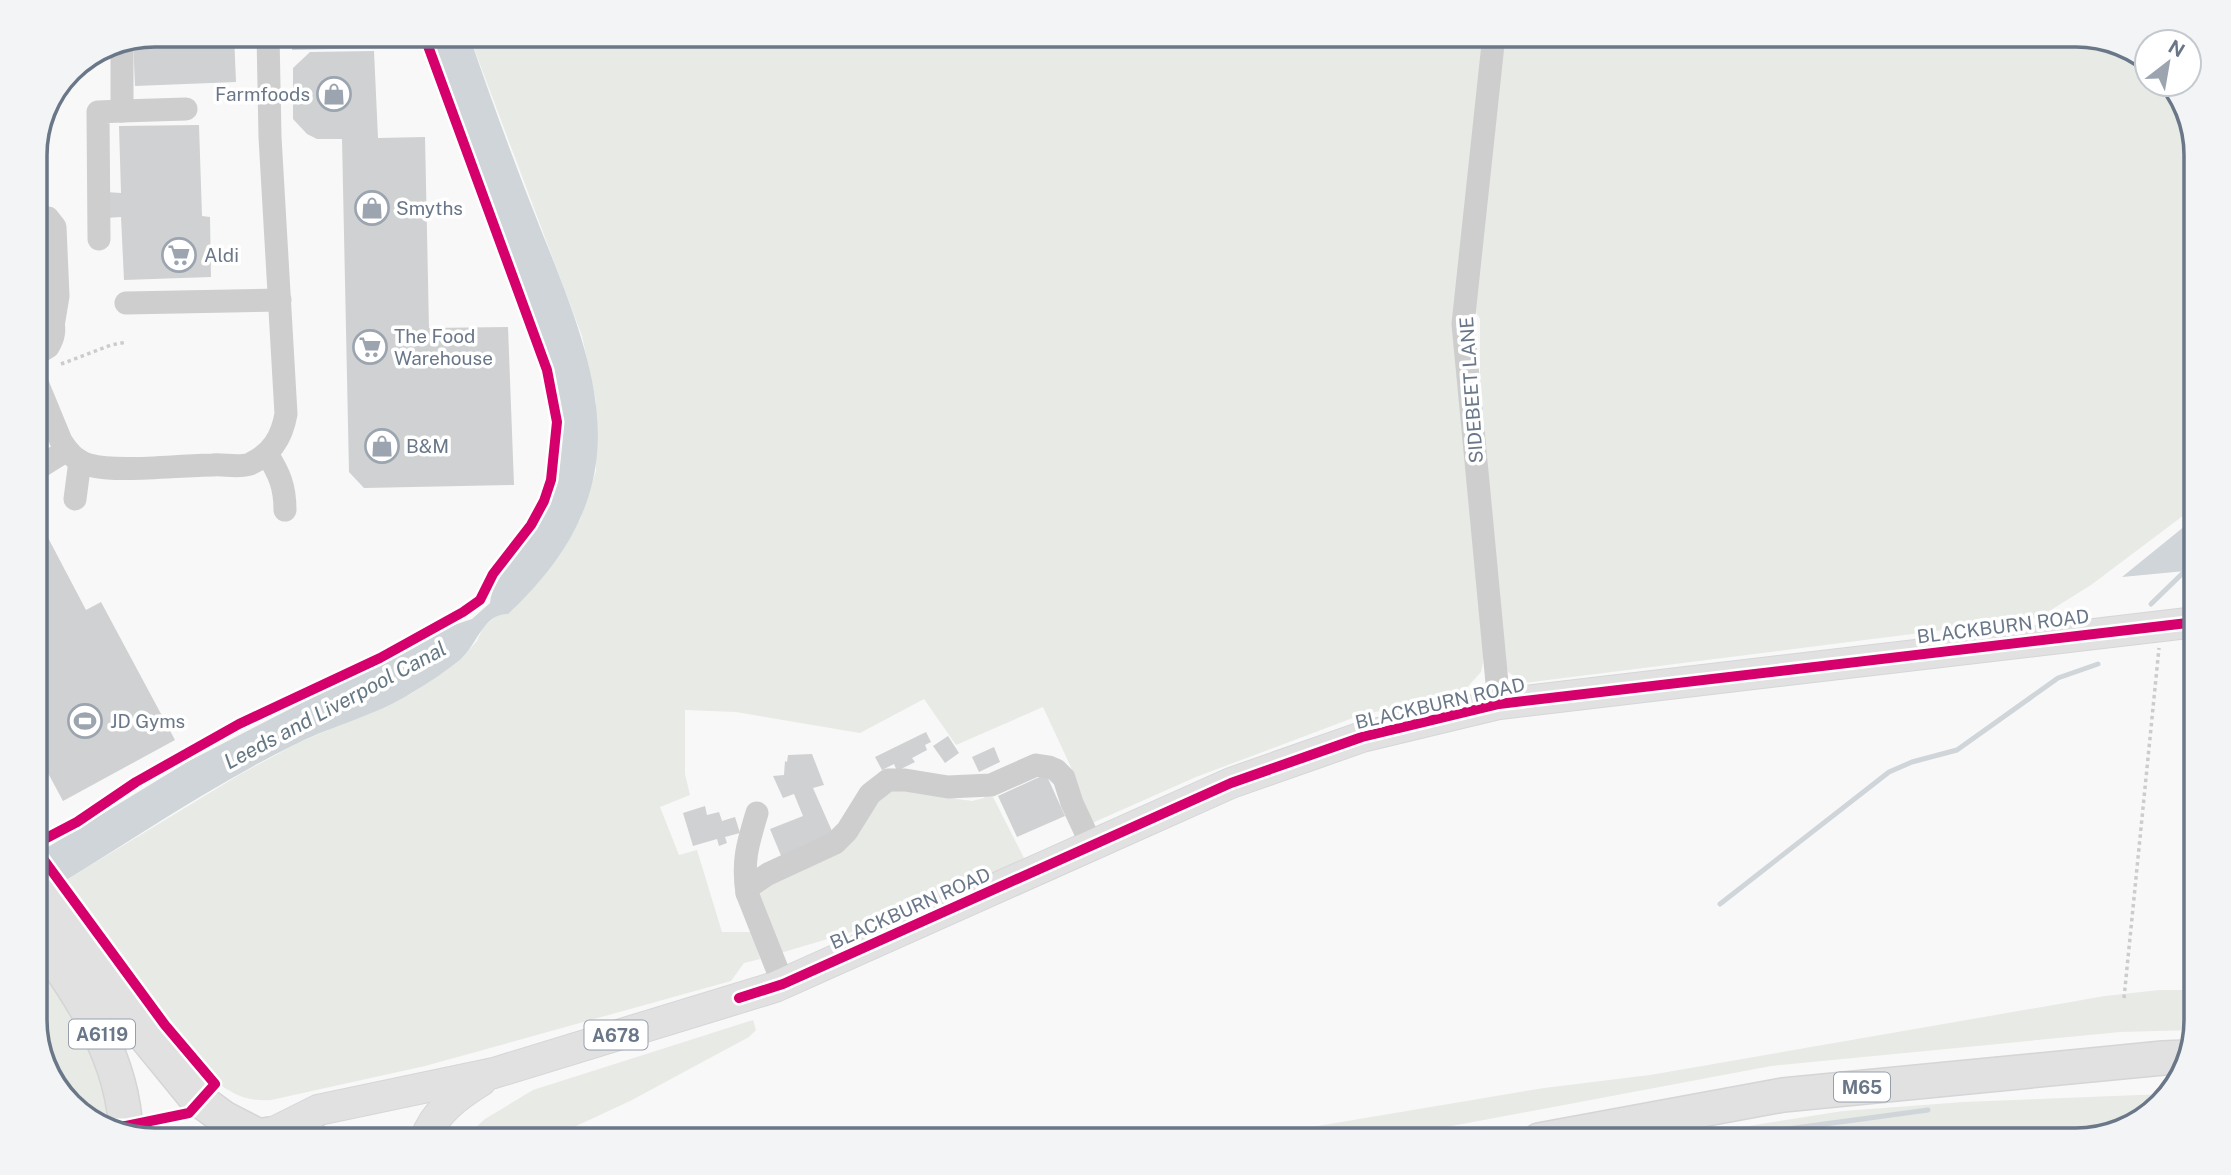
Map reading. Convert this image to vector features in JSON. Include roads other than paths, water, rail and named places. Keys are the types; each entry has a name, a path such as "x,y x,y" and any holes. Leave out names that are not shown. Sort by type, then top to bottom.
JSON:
{"highway":[{"name":"A6119","path":"50,934 103,1036 116,1070 125,1123"},
{"name":"A6119","path":"50,934 131,1019 194,1096 241,1128"},
{"name":"M65","path":"1604,1128 1783,1095 2177,1057"}],"main road":[{"name":"BLACKBURN ROAD","path":"274,1128 318,1110 494,1073 783,984 1231,783 1362,737 1499,704 2184,623"},
{"name":"BLACKBURN ROAD","path":"430,1128 447,1105 494,1073"}],"street":[{"path":"69,451 88,465 246,465 267,454 282,433 286,414 270,137 268,47"},
{"name":"SIDEBEET LANE","path":"1493,47 1463,324 1499,704"},
{"path":"122,53 122,111"},
{"path":"99,239 98,111 186,109"},
{"path":"47,218 55,227 58,296 52,342 47,348"},
{"path":"126,303 280,300"},
{"path":"47,310 54,320"},
{"path":"47,404 69,451 75,499"},
{"path":"47,463 69,451"},
{"path":"267,454 280,475 285,490 285,510"},
{"path":"747,893 750,886 768,874 835,843 847,831 870,794 888,780 948,787 991,785 1036,765 1049,767 1064,778 1072,803 1092,846"},
{"path":"757,813 743,871 747,893 783,984"}],"water":[{"name":"Leeds and Liverpool Canal","path":"431,47 473,47 579,331 592,381 598,428 594,474 579,520 551,567 508,614 492,619 461,659 438,676 385,707 310,737 263,761 47,892 47,848 189,761 362,672 401,655 454,625 472,619 490,603 497,582 546,507 554,484 559,436 550,371"},
{"path":"2184,527 2184,571 2122,577"}],"waterway":[{"path":"2151,604 2184,572"},
{"path":"1720,904 1889,772 1912,762 1957,750 2058,678 2098,664"},
{"path":"1795,1128 1928,1110"}],"place":[{"name":"Farmfoods","path":"334,94"},
{"name":"Smyths","path":"372,208"},
{"name":"Aldi","path":"179,255"},
{"name":"The Food Warehouse","path":"370,347"},
{"name":"B&M","path":"382,446"},
{"name":"JD Gyms","path":"85,721"}]}
